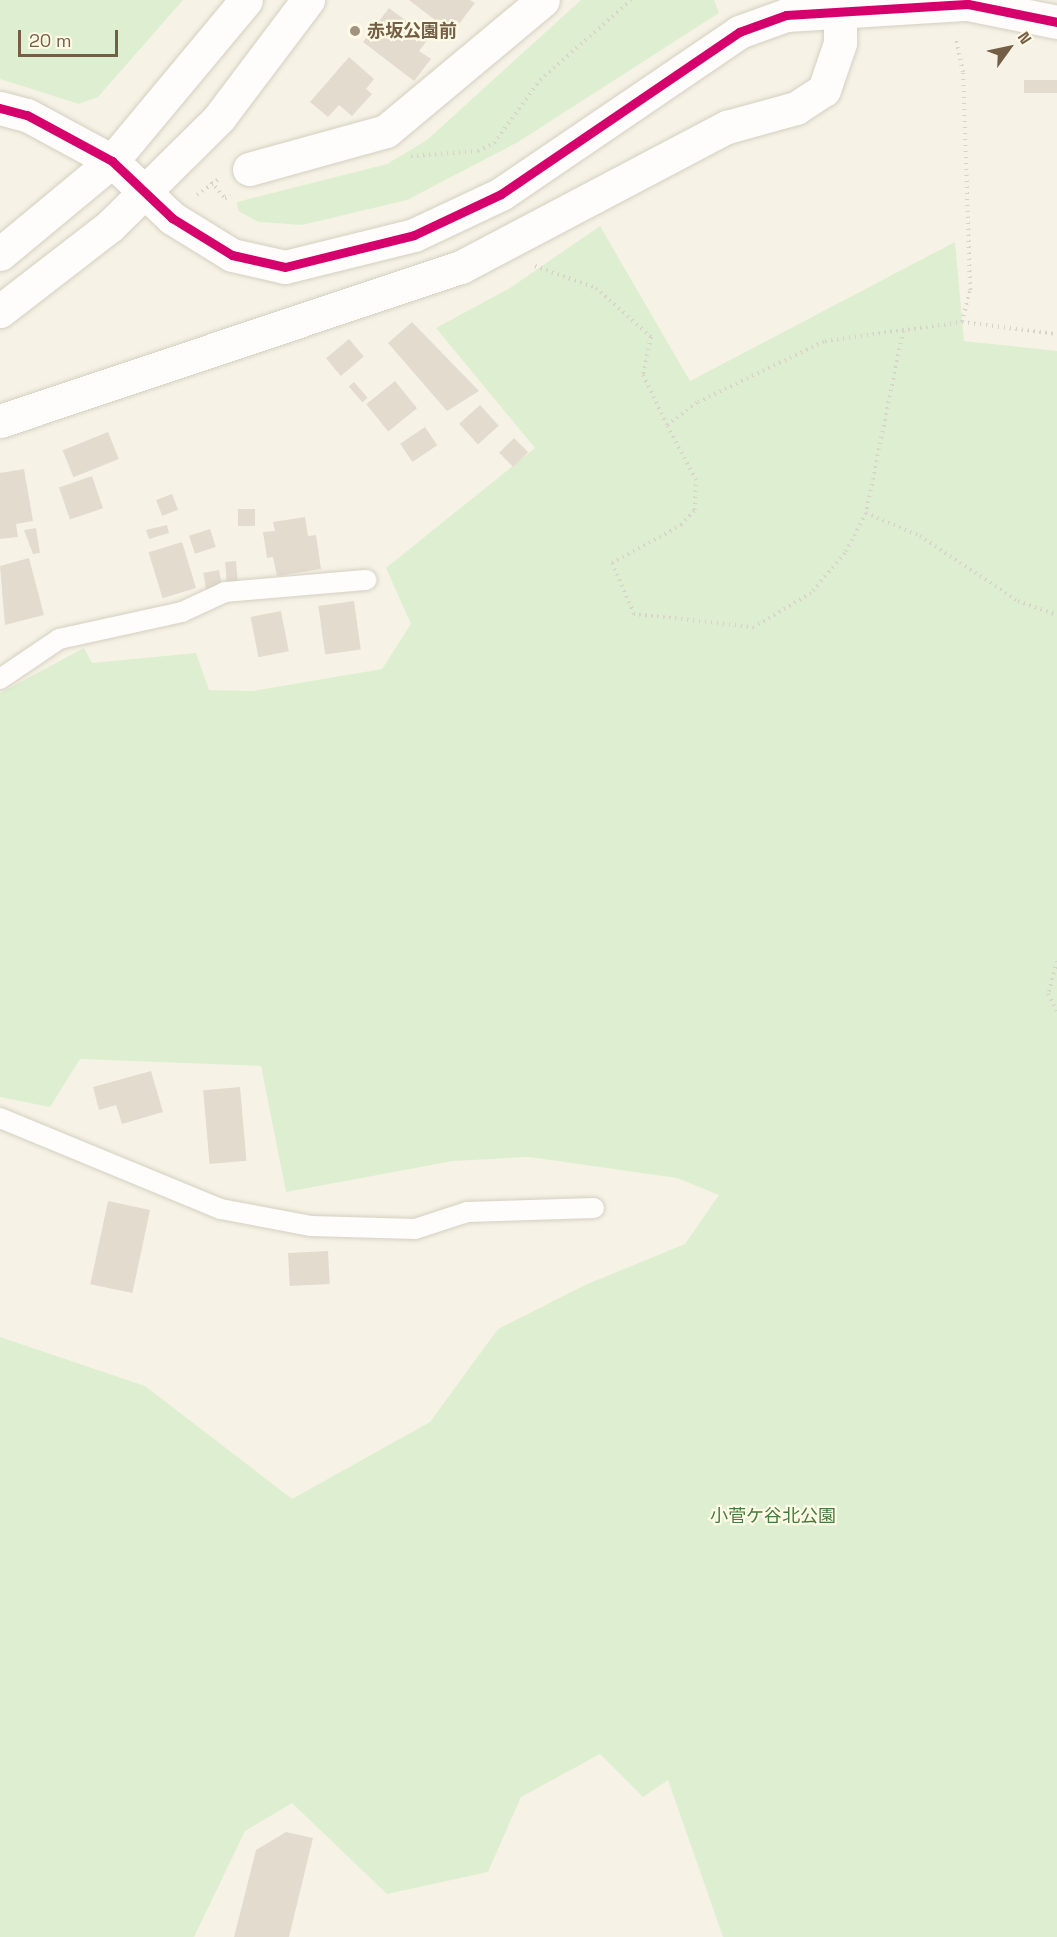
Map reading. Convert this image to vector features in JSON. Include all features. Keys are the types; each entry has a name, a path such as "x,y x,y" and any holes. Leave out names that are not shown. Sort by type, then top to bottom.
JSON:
{"street":[{"path":"0,254 112,161 246,0"},
{"path":"0,311 110,226 142,191 219,118 308,0"},
{"path":"474,57 506,0"},
{"path":"249,169 386,131 543,0"},
{"path":"0,108 27,115 112,161 172,218 232,255 285,267 344,255 414,235 501,194 738,32 786,15 949,5 1057,22"},
{"path":"0,421 398,291 492,250 727,127 796,108 824,90 840,43 840,10"}],"lane":[{"path":"0,679 59,639 182,612 225,592 366,580"},
{"path":"0,1118 221,1209 311,1226 415,1228 467,1212 594,1208"}],"path":[{"path":"949,5 963,72 970,290 962,322"},
{"path":"492,250 596,288 651,337 643,375 696,480 695,510 681,525 612,563 634,614 754,627 811,593 845,554 866,513 903,331"},
{"path":"667,425 698,402 825,341 962,322 1057,334"},
{"path":"866,513 920,536 1018,601 1057,615"},
{"path":"1057,962 1048,994 1057,1011"}],"green space":[{"path":"0,0 183,0 98,97 79,104 0,79"},
{"path":"581,0 714,0 719,13 518,142 407,200 302,225 259,222 238,211 237,202 387,164 427,140"},
{"name":"小菅ケ谷北公園","path":"600,226 690,381 955,242 964,341 1057,351 1057,1937 723,1937 668,1780 643,1797 600,1754 521,1797 488,1872 387,1894 292,1803 245,1831 194,1937 0,1937 0,1337 145,1386 292,1499 430,1422 498,1329 585,1285 685,1244 719,1195 677,1178 529,1157 453,1161 286,1192 261,1066 80,1059 50,1107 0,1097 0,693 84,648 92,663 196,653 209,690 253,691 382,669 411,624 386,568 535,448 436,328 510,288"}],"building":[{"path":"409,0 470,0 475,3 452,33"},
{"path":"389,8 429,38 419,51 431,59 414,81 363,42"},
{"path":"349,57 374,79 366,89 372,94 352,116 339,105 328,117 310,102"},
{"path":"1024,80 1057,80 1057,93 1024,93"},
{"path":"412,322 479,391 447,411 388,343"},
{"path":"349,339 364,357 341,376 326,358"},
{"path":"395,381 417,408 388,431 366,404"},
{"path":"354,382 368,398 362,402 349,387"},
{"path":"480,405 499,426 478,445 459,424"},
{"path":"425,427 437,445 412,462 400,444"},
{"path":"108,432 119,459 73,477 63,450"},
{"path":"514,438 528,452 513,467 499,453"},
{"path":"24,469 33,521 16,524 18,537 0,539 0,473"},
{"path":"92,476 103,508 70,520 59,487"},
{"path":"172,494 178,510 162,516 156,500"},
{"path":"238,509 255,509 255,526 238,526"},
{"path":"305,517 308,536 316,535 321,569 277,576 273,557 267,558 263,532 275,531 273,522"},
{"path":"167,525 169,533 149,539 146,530"},
{"path":"36,528 40,553 33,554 24,530"},
{"path":"210,529 216,547 195,554 189,536"},
{"path":"182,542 196,588 163,598 149,552"},
{"path":"29,558 44,615 5,625 0,566"},
{"path":"236,561 238,582 227,583 225,562"},
{"path":"219,570 222,587 206,590 203,573"},
{"path":"354,601 361,650 325,655 318,606"},
{"path":"281,611 289,651 258,657 251,617"},
{"path":"151,1071 163,1112 122,1124 116,1105 99,1110 93,1087"},
{"path":"240,1087 246,1161 210,1164 203,1090"},
{"path":"108,1201 150,1210 132,1293 90,1284"},
{"path":"328,1251 330,1284 290,1286 288,1253"},
{"path":"286,1832 313,1838 289,1937 234,1937 256,1850"}],"cycle path":[{"path":"0,108 27,115 112,161 172,218 232,255 285,267 414,235 501,194 739,32 786,15 968,4 1057,22"}],"place":[{"name":"赤坂公園前","path":"355,31"}]}
